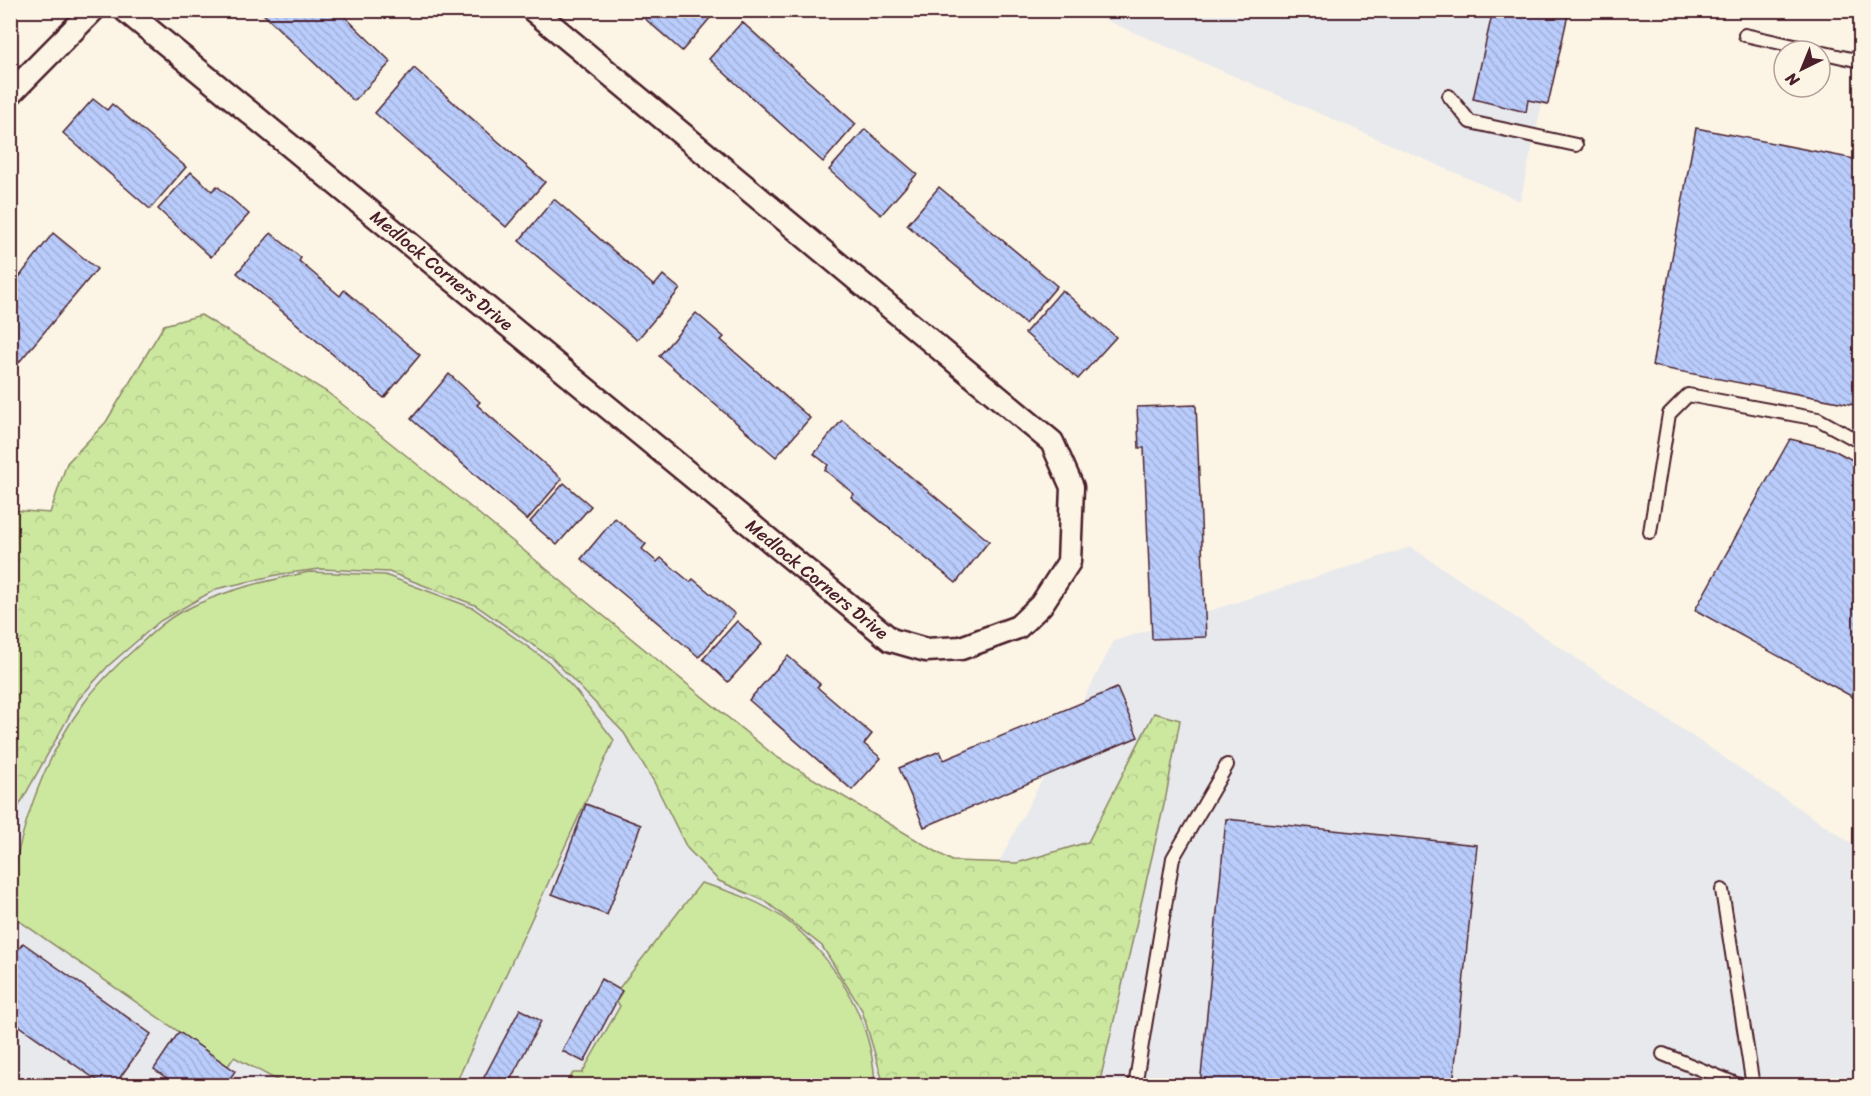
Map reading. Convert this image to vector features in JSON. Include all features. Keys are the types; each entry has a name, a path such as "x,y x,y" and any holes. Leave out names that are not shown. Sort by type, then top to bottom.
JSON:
{"street":[{"path":"10,94 93,10"},
{"name":"Medlock Corners Drive","path":"125,10 891,640 926,650 961,648 1018,627 1041,605 1069,562 1072,487 1052,442 533,10"}],"lane":[{"path":"1745,35 1772,41"},
{"path":"1832,54 1860,61"},
{"path":"1449,96 1470,122 1576,145"},
{"path":"1650,532 1669,414 1689,395 1818,419 1860,442"},
{"path":"1135,1086 1173,858 1227,765"},
{"path":"1722,890 1753,1086"},
{"path":"1663,1054 1741,1086"}],"shaded area":[{"path":"1085,11 1563,11 1520,201"},
{"path":"1411,547 1860,849 1860,1085 11,1085 10,739 143,562 444,568 947,962 1114,641"}],"green space":[{"path":"201,315 327,392 775,756 952,861 1017,863 1088,842 1154,713 1180,720 1166,796 1099,1085 884,1085 862,1010 822,946 765,901 719,881 687,848 653,780 624,733 553,659 475,605 389,572 320,569 281,574 216,589 160,621 108,666 78,700 11,820 11,510 50,513 67,463 106,422 164,325"},
{"path":"309,572 385,575 473,608 549,662 576,691 614,740 455,1085 286,1085 234,1057 228,1066 11,915 16,861 32,804 43,776 69,725 96,688 148,637 177,614 229,592"},
{"path":"701,883 743,897 773,911 801,932 818,950 834,970 858,1014 873,1061 875,1086 565,1086 573,1073 582,1073 620,1006 613,996"}],"building":[{"path":"259,10 338,10 391,62 354,101"},
{"path":"635,10 717,10 682,51"},
{"path":"1493,10 1569,10 1548,104 1528,100 1526,112 1473,99"},
{"path":"742,22 856,124 823,162 709,59"},
{"path":"414,68 545,182 506,227 375,113"},
{"path":"93,99 107,110 112,104 186,167 150,209 63,133"},
{"path":"1696,128 1860,160 1860,406 1652,366"},
{"path":"865,129 917,174 881,215 829,170"},
{"path":"191,172 212,191 217,186 249,214 211,257 158,209"},
{"path":"939,187 1057,286 1025,324 907,225"},
{"path":"554,199 654,286 663,275 680,289 637,340 519,241"},
{"path":"53,233 97,269 10,373 10,289"},
{"path":"271,233 340,296 344,290 420,355 384,398 237,273"},
{"path":"1062,290 1116,337 1078,379 1025,333"},
{"path":"696,313 724,337 721,340 810,418 776,457 659,356"},
{"path":"449,374 480,402 477,405 562,479 527,520 411,419"},
{"path":"1196,405 1206,637 1152,639 1144,448 1139,448 1137,407"},
{"path":"842,420 989,541 956,583 851,497 854,494 825,470 828,465 814,454"},
{"path":"1790,439 1832,449 1860,464 1860,701 1695,610"},
{"path":"564,483 591,506 557,545 530,522"},
{"path":"615,518 646,544 642,549 657,562 661,558 690,582 693,579 735,614 699,657 581,559"},
{"path":"737,621 762,644 728,682 703,659"},
{"path":"788,656 820,684 817,687 872,734 864,744 881,758 852,790 749,700"},
{"path":"1117,688 1138,737 924,827 899,768 940,751 944,760"},
{"path":"586,804 641,825 607,915 552,894"},
{"path":"1226,819 1477,845 1453,1086 1200,1086"},
{"path":"23,943 151,1034 114,1086 105,1086 10,1019 10,961"},
{"path":"601,979 622,991 584,1062 562,1051"},
{"path":"520,1009 541,1021 507,1086 489,1086 482,1081"},
{"path":"179,1032 235,1071 225,1086 178,1086 154,1069"}]}
